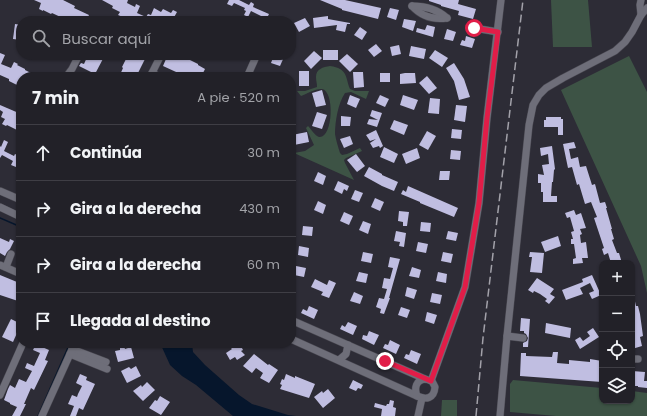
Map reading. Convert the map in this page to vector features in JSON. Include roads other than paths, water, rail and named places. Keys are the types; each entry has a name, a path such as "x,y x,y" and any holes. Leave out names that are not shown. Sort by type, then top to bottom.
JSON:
{"street":[{"path":"428,380 465,287 479,203 487,118 501,0"},
{"path":"641,0 641,15"},
{"path":"500,416 529,124 533,105 539,95 546,88 615,51 625,42 641,15 647,8"},
{"path":"474,28 498,32"},
{"path":"70,72 76,60"},
{"path":"152,72 158,60"},
{"path":"249,72 255,60"},
{"path":"0,190 16,198"},
{"path":"0,207 16,215"},
{"path":"11,254 3,266 16,272"},
{"path":"296,322 428,380 434,384 434,394 428,398 419,397 296,341"},
{"path":"507,336 523,338"},
{"path":"339,360 346,354 348,345"},
{"path":"0,394 21,348"},
{"path":"42,416 72,349 106,366"},
{"path":"418,416 419,397 415,388 416,384 418,382 428,380"}],"water":[{"path":"162,348 193,348 193,352 205,365 239,395 252,404 296,416 233,416 170,365"}],"waterway":[{"path":"0,218 16,225"},
{"path":"38,416 68,348"}],"railway":[{"path":"476,416 483,338 523,0"}]}
